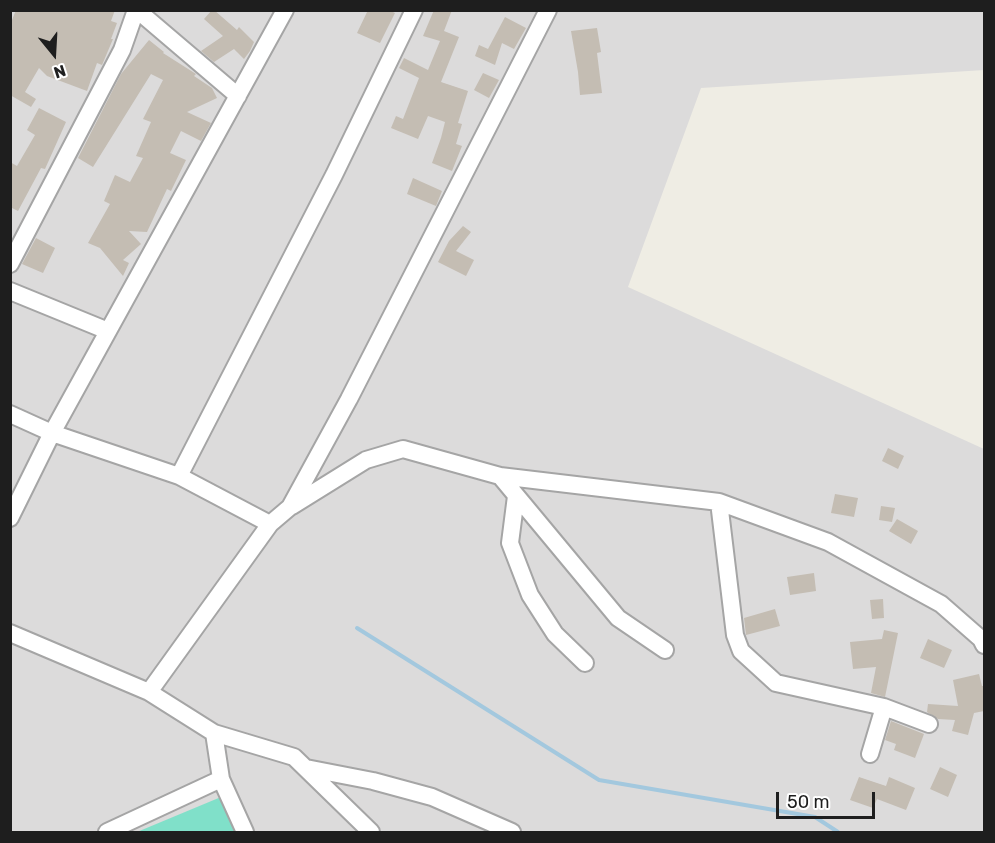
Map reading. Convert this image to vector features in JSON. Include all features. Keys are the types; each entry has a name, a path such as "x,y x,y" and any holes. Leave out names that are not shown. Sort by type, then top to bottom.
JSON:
{"street":[{"path":"10,264 122,50 137,10 238,96"},
{"path":"10,518 52,433 285,10"},
{"path":"179,476 334,176 414,10"},
{"path":"290,507 349,399 548,10"},
{"path":"10,291 108,331"},
{"path":"10,414 52,433 179,476 270,524"},
{"path":"149,692 270,524 290,507 366,460 403,449 500,476 718,502 828,542 941,604 981,639 984,645"},
{"path":"500,476 618,618 665,650"},
{"path":"516,496 510,543 530,596 555,634 585,663"},
{"path":"718,502 735,636 741,651 776,682 884,707 929,724"},
{"path":"10,633 149,692 214,732 294,757 370,832"},
{"path":"870,754 884,707"},
{"path":"214,732 221,779 244,832"},
{"path":"306,768 373,781 432,797 513,832"},
{"path":"107,832 221,779"}],"shaded area":[{"path":"10,11 984,11 984,70 701,88 628,287 984,449 984,832 11,832"}],"green space":[{"path":"221,797 236,832 137,832"}],"building":[{"path":"16,10 115,10 111,21 117,23 111,39 113,39 102,65 97,63 87,91 47,76 39,68 25,92 36,99 31,107 10,95 10,25"},
{"path":"212,10 237,30 239,27 254,42 244,59 234,49 214,62 201,51 223,36 204,19"},
{"path":"368,10 389,10 395,13 380,43 357,33"},
{"path":"434,10 452,10 444,31 459,37 441,82 468,91 458,123 462,124 456,144 462,146 452,171 432,163 445,122 428,116 418,139 391,128 396,116 403,119 419,78 399,68 404,58 428,70 440,41 423,36"},
{"path":"505,17 526,28 514,49 502,43 495,65 475,56 479,45 488,49"},
{"path":"597,28 601,52 597,53 602,93 580,95 571,31"},
{"path":"149,40 163,53 196,74 194,76 212,88 217,98 187,112 211,123 201,141 181,131 170,153 186,160 171,191 167,189 147,232 129,231 141,244 123,260 129,263 123,276 100,248 88,243 110,204 104,201 115,175 130,182 143,158 136,156 151,122 143,119 163,80 151,74 93,167 78,158 121,74"},
{"path":"483,73 499,80 489,98 474,90"},
{"path":"39,108 66,122 45,169 41,168 18,211 10,207 10,162 17,166 35,135 27,130"},
{"path":"413,178 442,191 436,206 407,194"},
{"path":"463,226 471,232 456,251 474,260 466,276 438,262 449,241"},
{"path":"36,238 55,248 43,273 22,264"},
{"path":"888,448 904,456 898,469 882,461"},
{"path":"835,494 858,498 854,517 831,513"},
{"path":"881,506 895,508 892,522 879,520"},
{"path":"897,519 918,531 911,544 889,531"},
{"path":"814,573 816,591 790,595 787,577"},
{"path":"883,599 884,618 872,619 870,600"},
{"path":"775,609 780,626 746,635 744,618"},
{"path":"884,630 898,633 885,697 871,693 876,667 853,669 850,642 882,639"},
{"path":"928,639 952,650 944,668 920,658"},
{"path":"979,674 982,686 984,686 984,711 974,713 968,735 952,731 955,720 938,719 927,712 928,704 958,706 953,680"},
{"path":"891,721 924,734 915,758 894,750 896,744 885,740"},
{"path":"940,767 957,775 948,797 930,789"},
{"path":"859,777 886,786 889,777 915,788 906,810 877,799 873,808 850,800"}],"waterway":[{"path":"357,628 599,780 815,817 838,832"}]}
